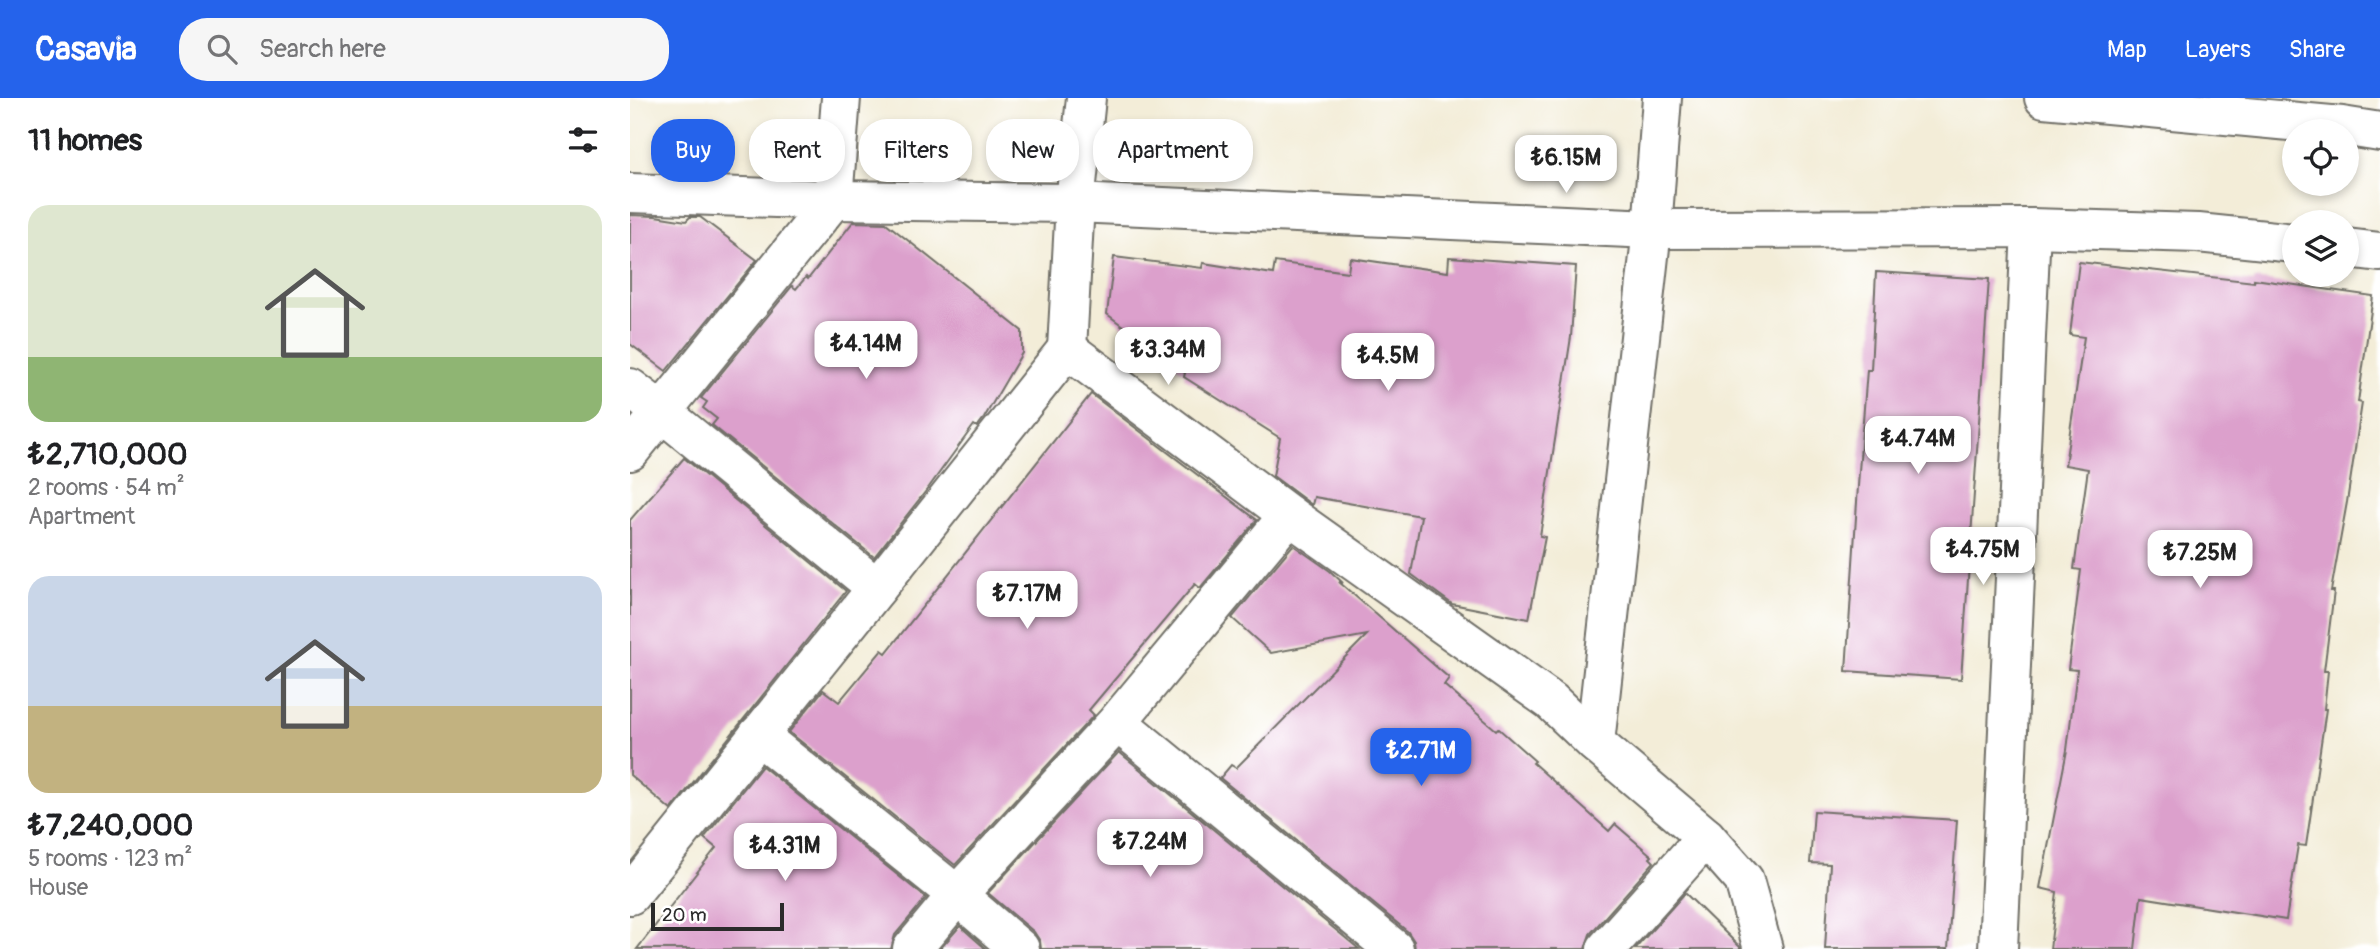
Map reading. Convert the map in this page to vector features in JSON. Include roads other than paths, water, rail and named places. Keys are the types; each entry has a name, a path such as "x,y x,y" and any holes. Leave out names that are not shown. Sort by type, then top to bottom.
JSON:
{"street":[{"path":"630,451 833,200 841,98"},
{"path":"630,895 1067,349 1076,202 1086,98"},
{"path":"1595,743 1652,229 1662,98"},
{"path":"2045,98 2342,126 2380,132"},
{"path":"630,193 833,200 1076,202 1652,229 2031,228 2198,233 2282,242"},
{"path":"1997,949 2031,228"},
{"path":"2359,249 2380,252"},
{"path":"1067,349 1289,515 1550,701 1706,837 1744,880 1763,949"},
{"path":"630,388 877,588"},
{"path":"912,949 957,895 1117,722 1289,515"},
{"path":"1117,722 1394,949"},
{"path":"758,735 1020,949"},
{"path":"1606,949 1706,837"}]}
